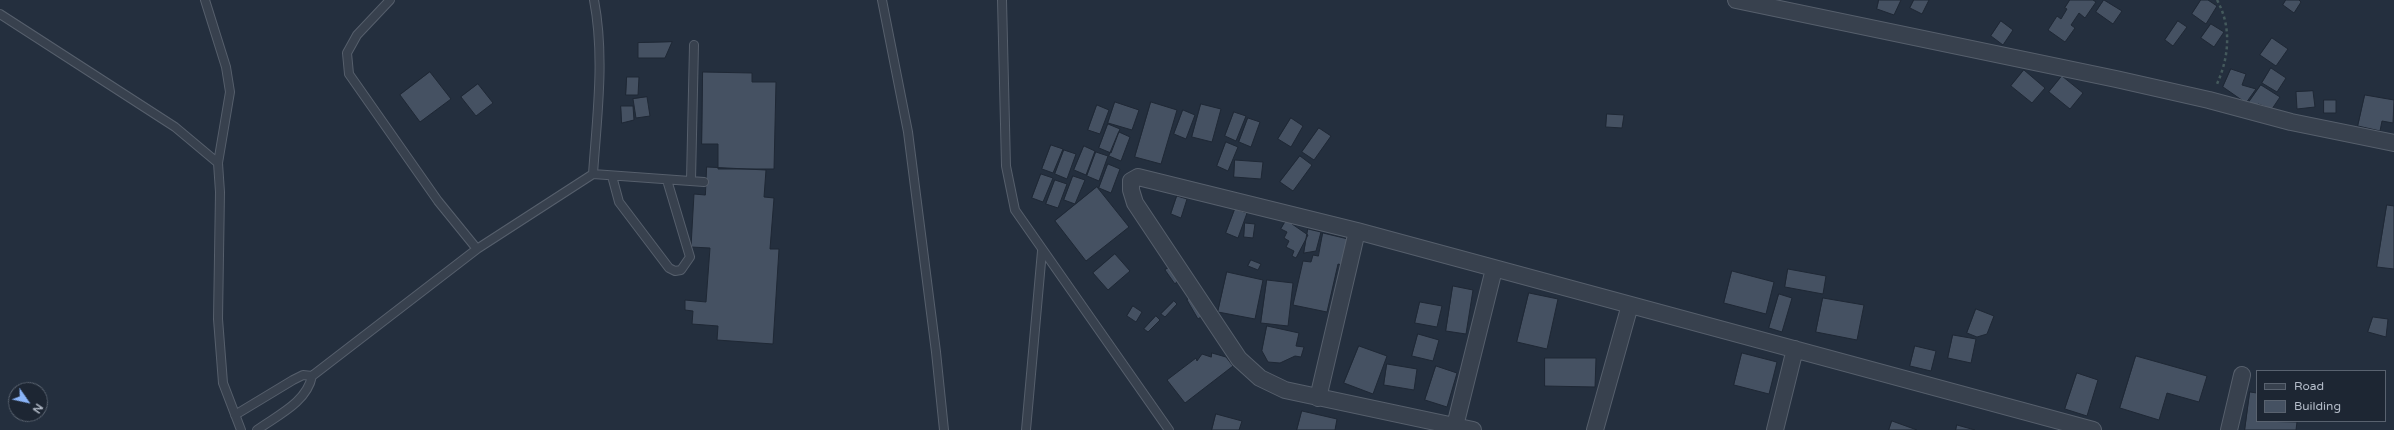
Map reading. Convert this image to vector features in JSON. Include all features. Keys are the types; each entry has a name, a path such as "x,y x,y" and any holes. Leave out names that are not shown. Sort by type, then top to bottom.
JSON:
{"street":[{"path":"1736,0 2209,100 2291,122 2394,143"},
{"path":"1473,430 1318,398 1285,390 1266,381 1239,359 1135,203 1131,190 1131,180 1138,177 1357,231 2093,430"},
{"path":"1318,398 1357,231"},
{"path":"1455,426 1494,269"},
{"path":"1595,430 1630,305"},
{"path":"1775,430 1795,350"},
{"path":"2229,430 2242,375"}],"lane":[{"path":"205,0 226,67 230,92 218,162 220,192 218,319 223,383 241,430"},
{"path":"390,0 357,35 347,53 348,74 438,201 477,249"},
{"path":"593,174 600,60 598,23 594,0"},
{"path":"882,0 908,132 936,352 944,430"},
{"path":"1002,0 1006,166 1015,210 1042,251 1169,430"},
{"path":"0,14 175,128 218,162"},
{"path":"691,180 694,45"},
{"path":"257,430 304,396 310,386 312,376 477,249 593,174 704,182"},
{"path":"612,176 619,202 669,268 675,271 681,270 690,258 667,180"},
{"path":"1026,430 1042,251"},
{"path":"235,414 303,375 312,376"}],"path":[{"path":"2209,100 2222,72 2226,56 2227,34 2224,16 2217,0"}],"building":[{"path":"1879,0 1901,0 1894,15 1877,9"},
{"path":"1914,0 1929,0 1922,14 1910,8"},
{"path":"2070,0 2093,0 2096,2 2085,18 2079,13 2071,25 2075,28 2065,42 2048,30 2057,16 2061,19"},
{"path":"2104,0 2122,11 2113,24 2096,12"},
{"path":"2201,0 2208,0 2217,6 2206,24 2192,14"},
{"path":"2286,0 2299,0 2301,2 2294,13 2283,5"},
{"path":"2001,21 2013,30 2003,45 1991,36"},
{"path":"2178,21 2187,27 2173,46 2165,40"},
{"path":"2211,24 2224,32 2214,47 2201,38"},
{"path":"2272,38 2288,49 2276,66 2260,55"},
{"path":"672,42 665,58 638,58 638,43"},
{"path":"2271,68 2286,78 2277,92 2262,83"},
{"path":"2231,69 2246,74 2242,85 2256,89 2246,103 2223,87"},
{"path":"2024,70 2045,88 2032,103 2011,86"},
{"path":"430,72 451,99 420,122 400,95"},
{"path":"703,72 752,73 752,82 776,82 774,169 718,169 718,144 702,144"},
{"path":"2062,76 2083,93 2070,109 2049,92"},
{"path":"627,77 639,77 638,95 626,95"},
{"path":"478,84 493,103 476,116 461,97"},
{"path":"2261,85 2280,97 2272,109 2258,104 2256,107 2249,102"},
{"path":"2313,91 2315,107 2297,109 2296,92"},
{"path":"2365,95 2394,100 2393,123 2382,121 2380,131 2358,126"},
{"path":"647,97 650,116 636,118 633,99"},
{"path":"2324,100 2336,100 2336,113 2324,113"},
{"path":"1115,102 1139,110 1132,130 1108,123"},
{"path":"1151,102 1177,110 1161,164 1135,157"},
{"path":"1201,104 1221,109 1212,142 1192,137"},
{"path":"1097,105 1109,110 1100,134 1088,130"},
{"path":"621,106 633,106 634,120 622,123"},
{"path":"1183,110 1195,115 1186,139 1174,134"},
{"path":"1234,112 1246,116 1236,141 1225,136"},
{"path":"1607,114 1624,115 1622,128 1606,127"},
{"path":"1248,118 1260,122 1251,147 1239,142"},
{"path":"1291,118 1303,126 1291,147 1278,139"},
{"path":"1108,124 1120,129 1111,153 1099,148"},
{"path":"1319,128 1331,136 1314,160 1302,152"},
{"path":"1119,132 1130,137 1121,161 1109,156"},
{"path":"1226,142 1238,147 1228,171 1217,166"},
{"path":"1051,145 1063,149 1053,173 1042,169"},
{"path":"1084,146 1095,151 1086,175 1074,170"},
{"path":"1064,150 1076,154 1067,179 1055,174"},
{"path":"1096,152 1108,156 1099,181 1087,176"},
{"path":"1300,156 1312,165 1293,191 1280,182"},
{"path":"1235,160 1263,162 1261,179 1234,177"},
{"path":"1108,164 1120,169 1111,193 1099,188"},
{"path":"707,167 766,170 764,197 774,198 770,249 779,249 773,344 717,340 718,326 692,324 693,311 685,310 685,300 706,302 710,248 691,247 694,194 705,195"},
{"path":"1041,174 1053,178 1043,202 1032,198"},
{"path":"1073,176 1085,180 1075,204 1064,200"},
{"path":"1055,180 1067,184 1058,208 1046,204"},
{"path":"1097,187 1129,227 1086,261 1055,221"},
{"path":"1177,196 1187,199 1181,218 1171,214"},
{"path":"2387,205 2394,206 2394,269 2377,267"},
{"path":"1235,209 1247,213 1238,238 1226,233"},
{"path":"1288,217 1294,220 1292,224 1308,235 1296,258 1292,256 1294,251 1286,247 1289,241 1284,238 1287,232 1281,229"},
{"path":"1245,223 1255,224 1253,238 1244,237"},
{"path":"1308,229 1321,232 1316,251 1304,253"},
{"path":"1323,233 1348,239 1342,265 1338,264 1327,312 1293,305 1303,261 1311,262 1313,255 1318,256"},
{"path":"1115,254 1130,271 1108,290 1093,273"},
{"path":"1251,260 1261,264 1258,270 1248,266"},
{"path":"1170,267 1179,279 1175,284 1165,270"},
{"path":"1788,269 1826,276 1823,294 1785,287"},
{"path":"1732,271 1774,282 1766,314 1724,303"},
{"path":"1227,272 1263,280 1255,319 1218,312"},
{"path":"1267,280 1293,283 1288,326 1261,323"},
{"path":"1453,286 1473,290 1466,334 1446,331"},
{"path":"1529,293 1558,299 1547,349 1517,342"},
{"path":"1779,294 1792,298 1782,332 1769,328"},
{"path":"1193,296 1204,315 1198,319 1187,300"},
{"path":"1823,298 1864,305 1857,340 1816,332"},
{"path":"1174,301 1177,304 1165,317 1161,314"},
{"path":"1420,302 1442,306 1437,327 1415,323"},
{"path":"1133,306 1142,312 1136,322 1127,316"},
{"path":"1976,309 1994,316 1987,334 1977,337 1967,333"},
{"path":"1156,316 1160,320 1148,332 1144,329"},
{"path":"2373,317 2388,319 2386,337 2368,332"},
{"path":"1267,326 1299,333 1296,346 1304,347 1301,357 1295,356 1280,363 1268,362 1262,351"},
{"path":"1418,334 1439,340 1433,361 1412,356"},
{"path":"1953,335 1976,339 1971,363 1948,358"},
{"path":"1359,346 1387,356 1373,394 1344,383"},
{"path":"1915,346 1936,351 1931,371 1910,366"},
{"path":"1212,353 1226,357 1233,366 1185,403 1167,380 1196,358 1197,361 1202,354 1211,357"},
{"path":"1742,353 1777,362 1769,394 1734,385"},
{"path":"2136,356 2207,376 2199,402 2167,393 2159,420 2120,408"},
{"path":"1545,358 1596,358 1595,387 1545,386"},
{"path":"1387,364 1417,369 1414,390 1384,385"},
{"path":"1436,366 1457,373 1447,407 1425,400"},
{"path":"2077,373 2098,380 2087,416 2065,409"},
{"path":"2250,392 2256,393 2256,422 2297,422 2296,430 2245,430"},
{"path":"1302,411 1337,419 1335,430 1297,430"},
{"path":"1216,414 1242,421 1239,430 1212,430"},
{"path":"1892,421 1917,430 1889,430"},
{"path":"1957,425 1975,430 1956,430"}]}
